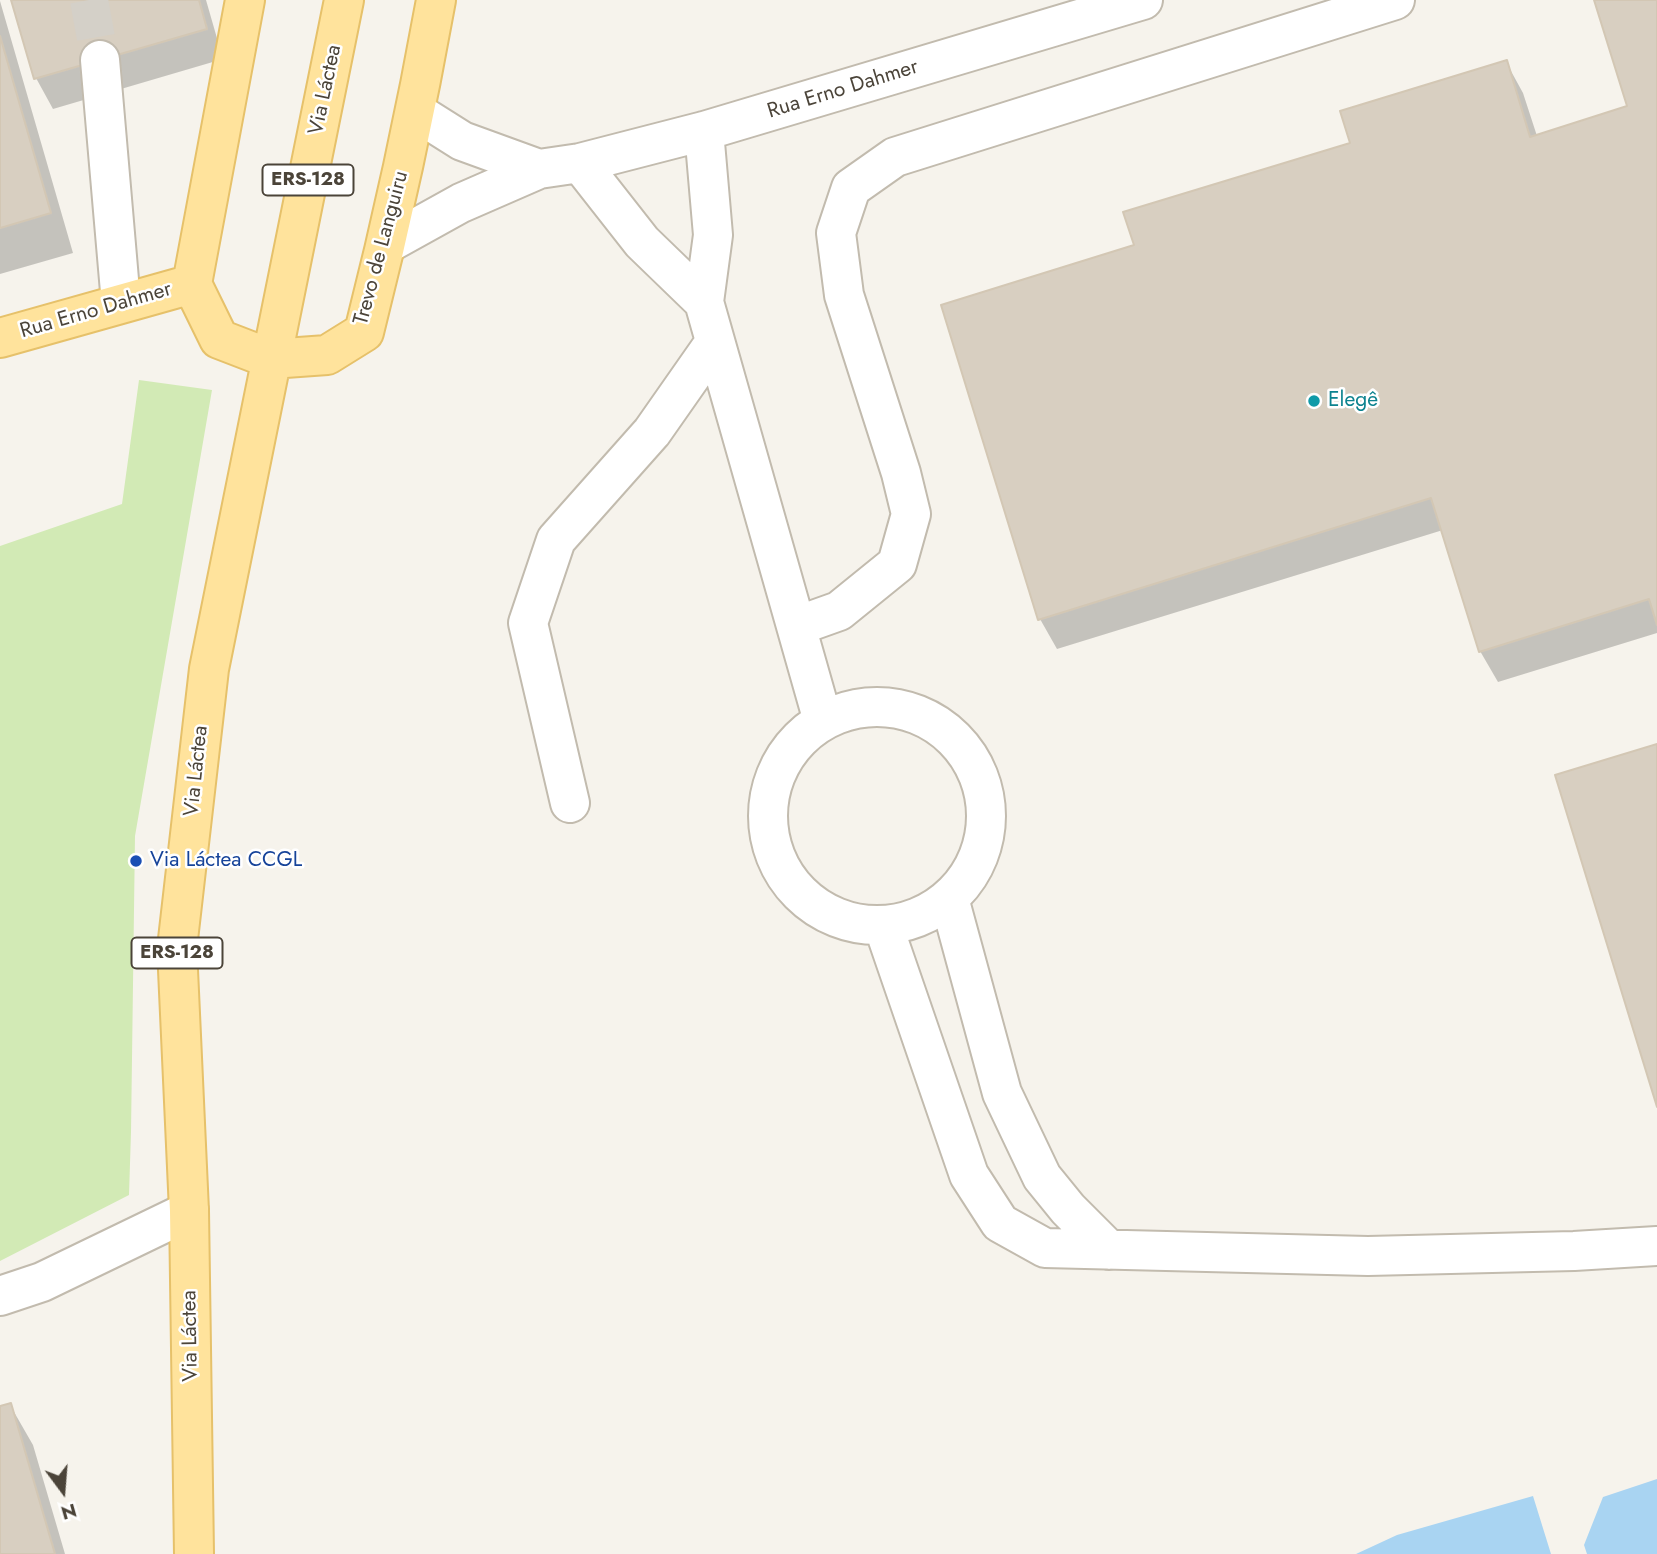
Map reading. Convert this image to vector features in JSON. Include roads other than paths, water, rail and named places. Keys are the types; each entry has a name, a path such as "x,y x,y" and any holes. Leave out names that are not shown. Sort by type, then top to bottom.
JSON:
{"main road":[{"path":"192,284 245,0"},
{"name":"Via Láctea","path":"194,1554 189,1211 177,948 209,669 344,0"},
{"name":"Trevo de Languiru","path":"192,284 219,339 271,359 327,355 364,332 387,244 416,112 436,0"},
{"name":"Rua Erno Dahmer","path":"0,338 192,284"}],"street":[{"name":"Rua Erno Dahmer","path":"387,244 461,203 539,169 580,163 704,131 1143,0"},
{"path":"797,626 839,611 897,564 911,514 901,473 844,295 836,233 851,188 895,157 1395,0"},
{"path":"100,60 121,303"},
{"name":"Rua Erno Dahmer","path":"416,112 462,141 539,169"},
{"path":"704,131 713,235 704,302 823,721"},
{"path":"580,163 642,242 704,302"},
{"path":"569,803 528,623 556,540 652,432 715,342"},
{"path":"895,708 919,715 940,727 958,743 973,763 982,786 986,810 985,834 978,858 966,879 950,898 929,912 907,921 883,925 859,924 835,917 813,905 788,879 780,869 771,847 767,822 768,798 775,775 787,754 803,735 823,721 858,709 895,708"},
{"path":"950,898 1002,1093 1042,1177 1068,1209 1109,1250"},
{"path":"883,925 969,1175 1000,1223 1045,1248 1368,1256 1574,1251 1657,1246"},
{"path":"0,1296 42,1282 189,1211"}],"water":[{"path":"1657,1479 1657,1554 1587,1554 1584,1545 1603,1497"},
{"path":"1533,1496 1551,1554 1356,1554 1397,1535"}],"tunnel":[{"path":"89,0 100,60"}],"place":[{"name":"Elegê","path":"1314,401"},
{"name":"Via Láctea CCGL","path":"136,861"}]}
